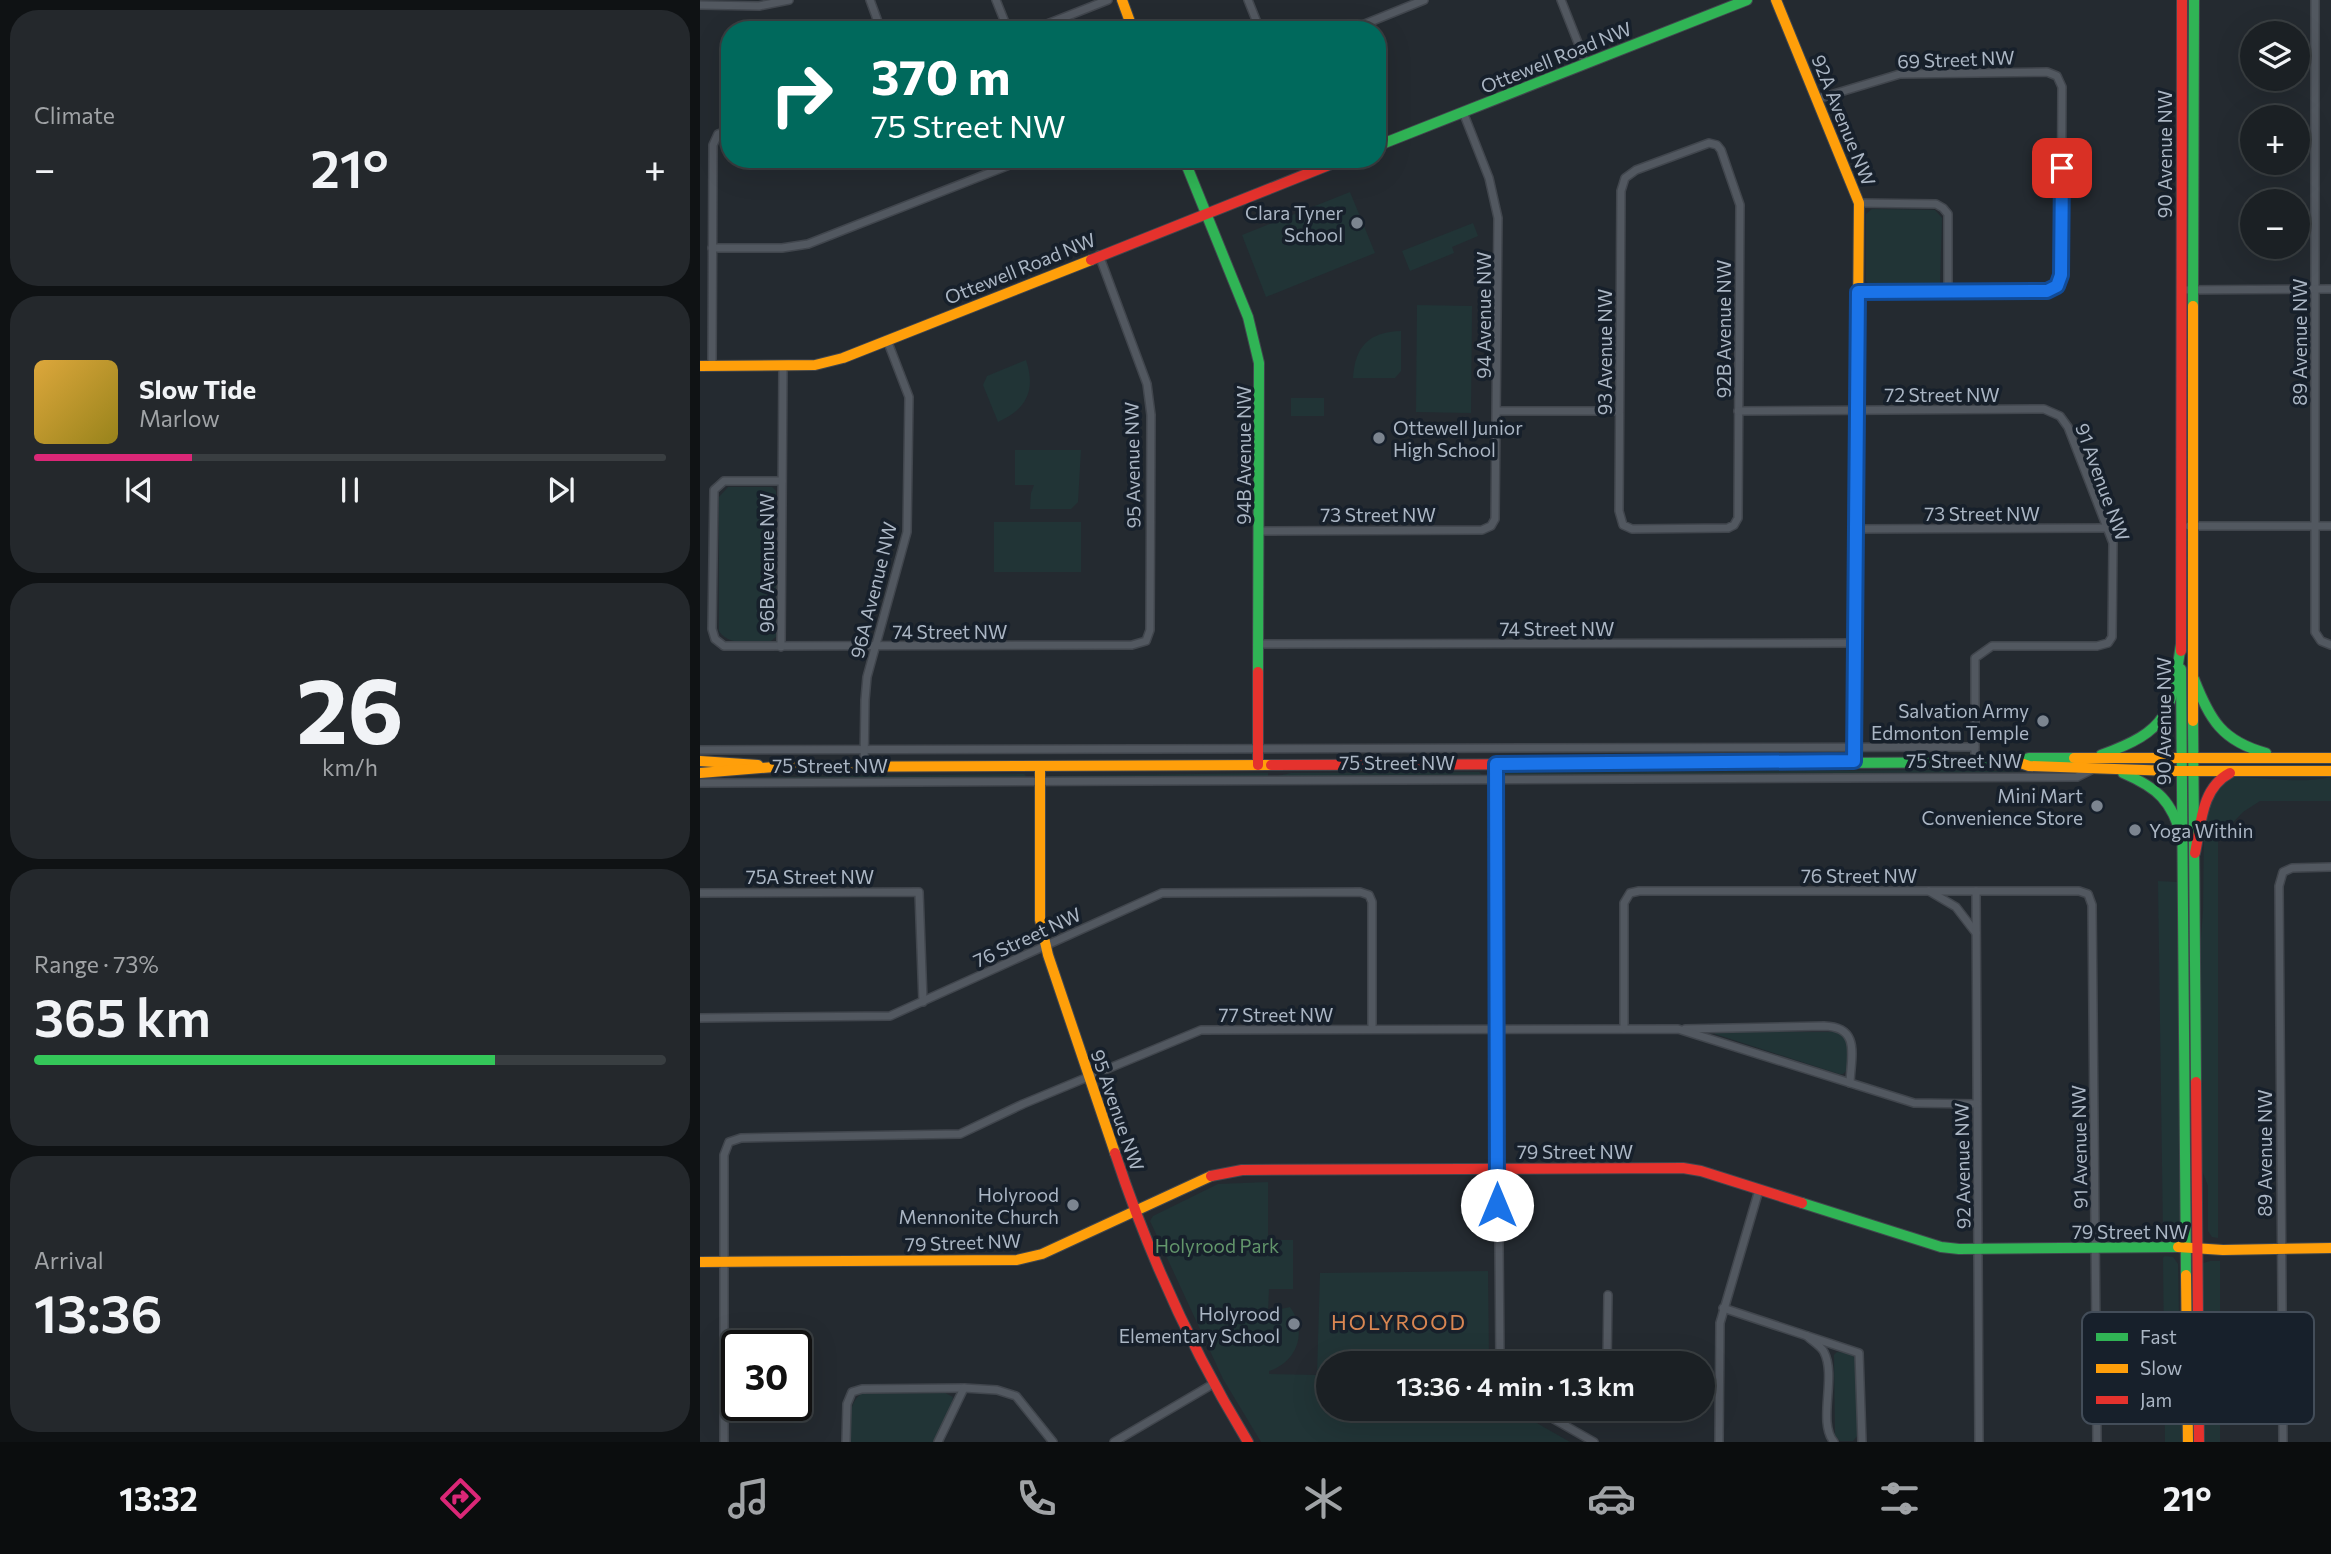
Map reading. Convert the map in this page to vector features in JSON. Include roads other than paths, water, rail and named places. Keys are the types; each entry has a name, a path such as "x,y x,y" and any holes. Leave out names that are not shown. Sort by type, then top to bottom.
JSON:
{"main road":[{"path":"1122,0 1130,21"},
{"name":"Ottewell Road NW","path":"1386,142 1747,0"},
{"name":"92A Avenue NW","path":"1776,0 1859,203 1854,761"},
{"name":"90 Avenue NW","path":"2182,0 2181,290 2194,679 2191,1312"},
{"name":"90 Avenue NW","path":"2194,0 2193,290 2181,644 2180,758 2194,1312"},
{"name":"94B Avenue NW","path":"1188,168 1248,317 1258,350 1258,765"},
{"name":"Ottewell Road NW","path":"700,366 815,365 843,358 1321,168"},
{"path":"2090,758 2143,740 2162,721 2174,696 2181,644"},
{"path":"2194,679 2205,710 2223,733 2253,750 2290,758"},
{"name":"75 Street NW","path":"700,773 775,767 2018,762 2029,758 2331,758"},
{"name":"75 Street NW","path":"700,761 733,761 775,767"},
{"name":"75 Street NW","path":"2018,762 2029,766 2114,770 2331,771"},
{"name":"95 Avenue NW","path":"1040,766 1040,920 1046,946 1134,1212 1213,1384 1248,1442"},
{"path":"2114,770 2135,778 2161,794 2178,817 2182,838"},
{"path":"2195,853 2212,786 2220,777 2238,771"},
{"name":"79 Street NW","path":"700,1262 1017,1260 1042,1254 1212,1176 1242,1170 1682,1168 1701,1171 1941,1247 1979,1250 2331,1248"},
{"name":"90 Avenue NW","path":"2188,1424 2188,1442"},
{"name":"90 Avenue NW","path":"2198,1424 2199,1442"}],"street":[{"path":"700,5 759,5 789,0"},
{"path":"870,0 878,21"},
{"path":"996,0 1004,21"},
{"path":"1055,21 1108,0"},
{"path":"1248,0 1256,21"},
{"path":"1372,21 1423,0"},
{"path":"1561,0 1586,63"},
{"name":"89 Avenue NW","path":"2315,0 2315,632 2321,641 2331,645"},
{"name":"69 Street NW","path":"1817,99 1900,74 2047,72 2057,76 2062,87 2061,275 2057,286 2047,291 1948,292"},
{"name":"94 Avenue NW","path":"1464,112 1489,178 1498,218 1497,510 1493,523"},
{"path":"712,366 713,145 721,133"},
{"name":"92B Avenue NW","path":"1623,525 1632,529 1728,528 1734,525 1738,518 1740,205 1717,145 1709,144 1636,170 1625,178"},
{"path":"712,248 782,248 808,244 1002,168"},
{"name":"93 Avenue NW","path":"1623,525 1619,511 1619,411 1621,191 1625,178"},
{"path":"1858,292 1948,292 1948,214 1943,208 1936,204 1859,203"},
{"name":"95 Avenue NW","path":"1099,255 1147,384 1151,415 1150,629 1146,641"},
{"path":"2181,290 2331,289"},
{"name":"96A Avenue NW","path":"864,767 865,692 874,647 907,532 909,397 887,340"},
{"name":"96B Avenue NW","path":"781,647 783,365"},
{"name":"72 Street NW","path":"1738,411 2044,409 2060,416"},
{"path":"1498,411 1619,411"},
{"name":"91 Avenue NW","path":"1975,747 1975,657 1992,646 2097,646 2108,643 2112,636 2113,543 2068,427 2060,416"},
{"name":"96B Avenue NW","path":"715,639 712,629 714,490 724,481 782,481"},
{"name":"73 Street NW","path":"1260,531 1482,530 1493,523"},
{"path":"2187,526 2331,526"},
{"name":"73 Street NW","path":"1856,529 2107,528"},
{"name":"74 Street NW","path":"715,639 730,647 1132,645 1146,641"},
{"name":"74 Street NW","path":"1259,644 1855,643"},
{"path":"1975,747 1975,762"},
{"name":"75 Street NW","path":"700,750 1975,747"},
{"path":"1496,764 1500,1351"},
{"name":"75 Street NW","path":"700,783 2077,776 2092,769"},
{"name":"89 Avenue NW","path":"2281,1312 2278,886 2283,872 2292,868 2331,867"},
{"path":"1929,891 1956,907 1976,933"},
{"name":"92 Avenue NW","path":"1976,891 1979,1442"},
{"name":"76 Street NW","path":"1624,1029 1624,902 1630,893 2079,891 2088,894"},
{"name":"75A Street NW","path":"700,893 919,892 923,1002"},
{"name":"76 Street NW","path":"700,1018 890,1016 1163,893 1360,892 1369,895 1372,902 1371,1029"},
{"name":"91 Avenue NW","path":"2088,894 2092,905 2096,1312"},
{"name":"77 Street NW","path":"723,1262 724,1155 729,1142 741,1138 960,1134 1201,1030 1824,1026 1840,1028 1847,1032 1852,1043 1850,1083"},
{"name":"77 Street NW","path":"1678,1029 1913,1103 1977,1104"},
{"path":"1719,1442 1720,1323 1759,1190"},
{"path":"723,1262 724,1442"},
{"path":"1607,1351 1608,1295"},
{"path":"1723,1307 1859,1353 1862,1442"},
{"path":"1805,1334 1824,1352 1828,1374 1829,1434 1834,1442"},
{"path":"1114,1442 1213,1384"},
{"path":"938,1442 964,1388"},
{"path":"846,1442 847,1404 852,1392 862,1389 964,1388 997,1390 1016,1395 1053,1442"},
{"path":"1558,1421 1594,1442"},
{"name":"91 Avenue NW","path":"2097,1424 2097,1442"}],"place":[{"name":"Clara Tyner School","path":"1357,223"},
{"name":"Ottewell Junior High School","path":"1379,438"},
{"name":"Salvation Army Edmonton Temple","path":"2043,721"},
{"name":"Mini Mart Convenience Store","path":"2097,806"},
{"name":"Yoga Within","path":"2135,830"},
{"name":"Holyrood Mennonite Church","path":"1073,1205"},
{"name":"Holyrood Elementary School","path":"1294,1324"}],"district":[{"name":"HOLYROOD","path":"1399,1321"}],"park label":[{"name":"Holyrood Park","path":"1217,1245"}]}
